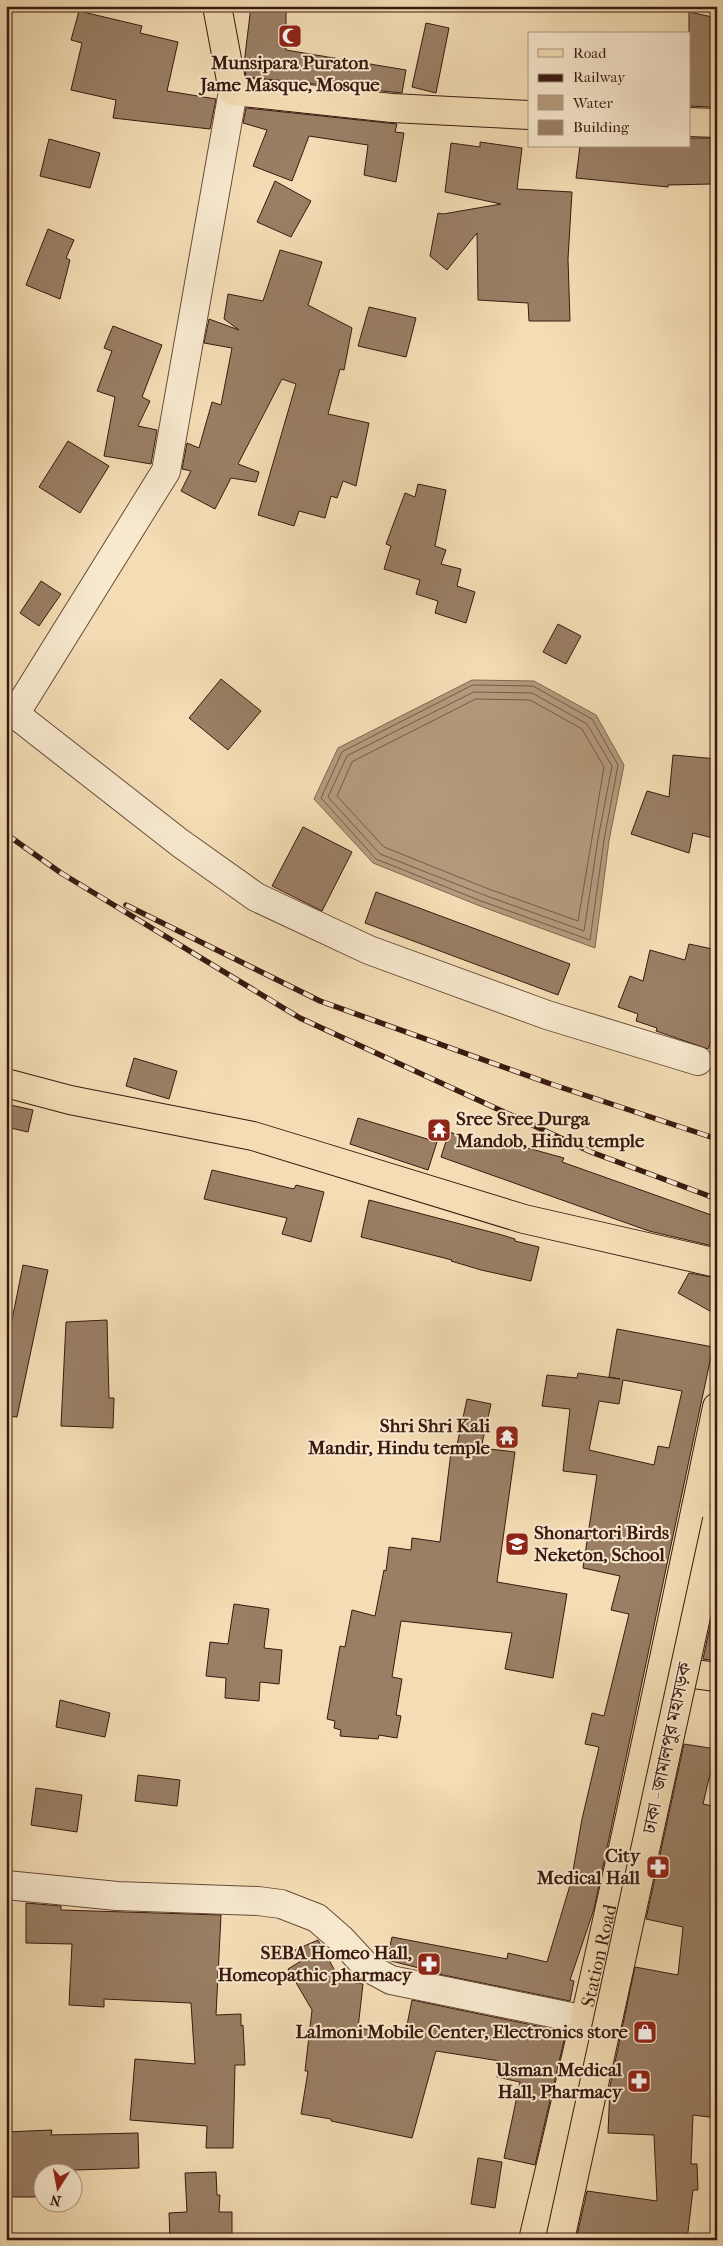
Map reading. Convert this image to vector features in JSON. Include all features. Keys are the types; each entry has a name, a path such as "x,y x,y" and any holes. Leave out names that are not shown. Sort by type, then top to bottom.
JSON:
{"main road":[{"path":"217,6 234,91 392,108 528,115"},
{"path":"690,122 717,123"},
{"path":"6,1083 70,1100 254,1136 524,1220 717,1263"},
{"name":"Station Road","path":"533,2240 586,2020 717,1406"},
{"name":"ঢাকা - জামালপুর মহাসড়ক","path":"560,2240 717,1520"},
{"path":"662,1670 717,1676"}],"street":[{"path":"234,91 166,471 11,711 180,843 256,897 378,954 546,1015 698,1062"},
{"path":"6,1885 117,1896 258,1901 281,1904 317,1918 341,1939 367,1967 391,1980 586,2020"}],"water":[{"path":"472,680 534,681 596,715 624,765 609,841 595,948 480,906 373,863 314,799 338,748"}],"building":[{"path":"251,6 286,6 286,50 406,70 402,93 246,77 244,64"},
{"path":"79,11 142,26 140,33 178,42 167,91 216,99 210,129 113,118 116,100 71,90 82,43 71,40"},
{"path":"689,12 717,18 717,103 712,102 712,107 690,106"},
{"path":"426,23 449,28 436,93 412,87"},
{"path":"246,108 397,124 395,132 404,133 396,182 364,175 368,145 309,136 292,181 253,166 267,130 243,123"},
{"path":"690,138 712,138 712,184 668,185 668,187 576,178 580,148 690,148"},
{"path":"49,139 100,153 90,188 40,176"},
{"path":"480,142 522,148 517,189 572,192 568,259 570,321 529,321 528,303 478,300 477,233 447,270 430,256 438,213 443,214 501,204 445,192 451,143 480,147"},
{"path":"275,181 311,201 291,237 257,222"},
{"path":"48,229 74,240 66,258 70,260 60,299 26,285"},
{"path":"280,250 322,262 308,305 352,328 344,370 340,369 328,414 369,423 356,486 343,481 337,498 331,496 325,518 299,511 294,526 258,515 296,384 282,379 238,464 259,472 256,482 231,478 215,509 181,491 191,471 182,469 187,443 199,448 212,402 221,405 232,348 204,343 209,319 239,330 224,319 228,294 263,301"},
{"path":"369,307 416,318 406,357 358,346"},
{"path":"113,326 162,345 142,397 150,401 138,426 157,430 151,464 104,456 115,397 97,391 112,351 104,348"},
{"path":"68,441 109,466 80,513 39,487"},
{"path":"418,484 446,490 435,546 446,550 441,564 461,569 457,586 475,592 466,623 435,613 438,601 416,594 420,580 384,569 391,546 386,544 405,493 415,497"},
{"path":"41,581 61,594 39,626 20,613"},
{"path":"558,624 581,636 566,664 543,652"},
{"path":"221,679 261,711 228,750 189,718"},
{"path":"673,755 717,759 717,839 693,833 689,853 631,834 647,791 669,797"},
{"path":"303,827 352,852 322,911 272,886"},
{"path":"376,892 570,964 558,995 365,923"},
{"path":"689,944 717,950 717,1026 708,1049 656,1031 657,1028 636,1021 638,1014 618,1007 630,976 643,981 650,950 685,960"},
{"path":"134,1058 177,1071 169,1099 126,1086"},
{"path":"6,1104 33,1110 28,1132 6,1127"},
{"path":"358,1118 437,1142 428,1170 350,1144"},
{"path":"449,1132 500,1148 502,1141 564,1158 562,1162 717,1217 717,1247 649,1231 441,1157"},
{"path":"212,1170 294,1189 296,1185 324,1192 311,1242 282,1234 287,1218 204,1199"},
{"path":"369,1200 502,1235 515,1239 515,1241 539,1247 531,1281 481,1270 452,1260 361,1237"},
{"path":"23,1265 48,1270 17,1417 6,1416 6,1350"},
{"path":"689,1273 717,1278 717,1315 678,1293"},
{"path":"107,1320 109,1398 114,1398 113,1428 61,1426 66,1322"},
{"path":"617,1329 713,1347 594,1909 570,1980 574,1981 570,2001 419,1970 419,1968 387,1960 392,1937 507,1959 508,1953 547,1962 571,1882 582,1819 599,1747 585,1744 592,1713 604,1716 629,1614 611,1610 620,1576 583,1568 597,1475 563,1471 570,1409 542,1406 547,1375 577,1378 578,1373 620,1379 609,1377","holes":["623,1380 682,1391 669,1448 658,1446 654,1465 589,1450 599,1401 619,1404"]},
{"path":"467,1399 491,1404 481,1448 515,1452 497,1582 567,1594 553,1678 505,1669 512,1633 401,1621 392,1677 402,1679 396,1715 401,1716 397,1738 379,1735 378,1739 340,1736 341,1730 334,1728 335,1721 327,1719 340,1646 345,1647 352,1610 375,1616 384,1570 386,1571 389,1547 411,1550 412,1538 440,1542 452,1444 457,1445"},
{"path":"717,1594 717,1661 703,1659"},
{"path":"234,1604 269,1609 264,1648 282,1650 279,1684 260,1682 259,1701 225,1698 226,1678 206,1676 210,1642 228,1644"},
{"path":"60,1700 110,1713 105,1737 56,1727"},
{"path":"684,1744 716,1749 703,1804 717,1807 717,2118 693,2115 691,2164 697,2164 698,2190 693,2190 687,2240 576,2240 587,2191 657,2201 654,2135 608,2133 610,2086 635,1967 678,1975 683,1927 646,1919"},
{"path":"138,1775 180,1780 177,1806 135,1801"},
{"path":"36,1788 82,1795 77,1832 31,1825"},
{"path":"26,1903 61,1906 61,1910 221,1915 216,2015 241,2014 241,2026 243,2025 245,2065 235,2065 233,2148 206,2148 207,2126 130,2120 135,2059 195,2064 191,2003 104,1999 104,2007 69,2005 72,1944 26,1943"},
{"path":"318,1940 340,1980 363,1984 358,2028 405,2035 412,2000 566,2032 535,2165 504,2158 520,2082 497,2077 500,2061 436,2051 412,2138 301,2114 308,2071 305,2071 312,2010 288,1969 301,1961 295,1950"},
{"path":"52,2130 51,2135 138,2133 139,2168 82,2170 82,2164 32,2164 32,2197 6,2197 6,2132"},
{"path":"478,2158 502,2162 495,2208 471,2204"},
{"path":"216,2172 217,2195 220,2195 219,2212 232,2212 232,2240 170,2240 169,2213 187,2212 185,2173"}],"railway":[{"path":"6,834 61,873 300,1018 591,1152 717,1199"},
{"path":"126,905 320,1001 548,1083 717,1139"}],"place":[{"name":"Munsipara Puraton Jame Masque, Mosque","path":"290,36"},
{"name":"Sree Sree Durga Mandob, Hindu temple","path":"439,1130"},
{"name":"Shri Shri Kali Mandir, Hindu temple","path":"507,1437"},
{"name":"Shonartori Birds Neketon, School","path":"517,1544"},
{"name":"City Medical Hall","path":"658,1867"},
{"name":"SEBA Homeo Hall, Homeopathic pharmacy","path":"429,1964"},
{"name":"Lalmoni Mobile Center, Electronics store","path":"645,2032"},
{"name":"Usman Medical Hall, Pharmacy","path":"639,2081"}]}
